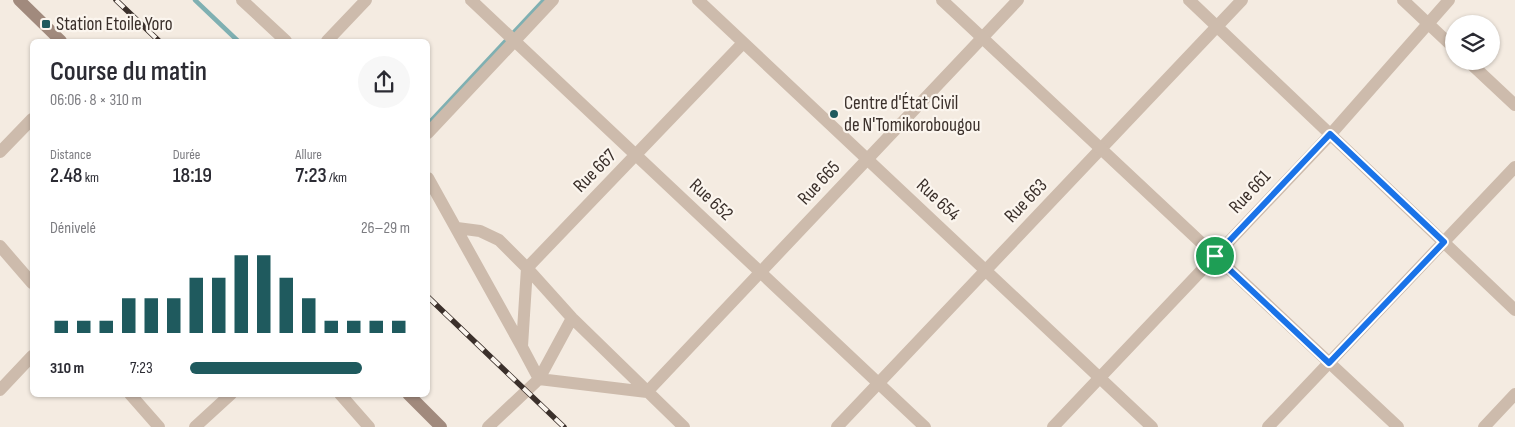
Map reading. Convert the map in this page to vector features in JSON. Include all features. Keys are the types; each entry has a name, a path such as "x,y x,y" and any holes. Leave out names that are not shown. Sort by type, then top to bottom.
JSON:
{"main road":[{"path":"19,0 60,39"},
{"path":"411,397 441,427"}],"street":[{"path":"242,0 284,39"},
{"path":"329,39 366,0"},
{"name":"Rue 652","path":"471,0 925,427"},
{"path":"430,131 553,0"},
{"name":"Rue 654","path":"698,0 1152,427"},
{"path":"942,0 1398,427"},
{"name":"Rue 665","path":"647,392 1018,0"},
{"path":"1189,0 1515,310"},
{"name":"Rue 663","path":"837,427 1242,0"},
{"path":"1403,0 1445,40"},
{"name":"Rue 661","path":"1053,427 1330,134 1449,0"},
{"name":"Rue 667","path":"527,268 743,43"},
{"path":"1477,70 1515,106"},
{"path":"0,152 30,121"},
{"path":"1268,427 1515,167"},
{"path":"430,181 539,379"},
{"path":"457,228 480,231 499,240 572,318 684,427"},
{"path":"0,246 30,281"},
{"path":"522,347 527,268"},
{"path":"488,427 539,379 572,318"},
{"path":"0,390 30,358"},
{"path":"539,379 647,392"},
{"path":"1484,427 1515,394"},
{"path":"133,397 159,427"},
{"path":"195,427 228,397"},
{"path":"343,397 369,427"}],"waterway":[{"path":"195,0 236,39"},
{"path":"430,122 544,0"}],"railway":[{"path":"116,0 157,39"},
{"path":"430,299 564,427"}],"place":[{"name":"Station Etoile Yoro","path":"46,24"},
{"name":"Centre d'État Civil de N'Tomikorobougou","path":"834,114"}],"route":[{"path":"1330,134 1444,242 1329,363 1215,256 1330,134"}]}
